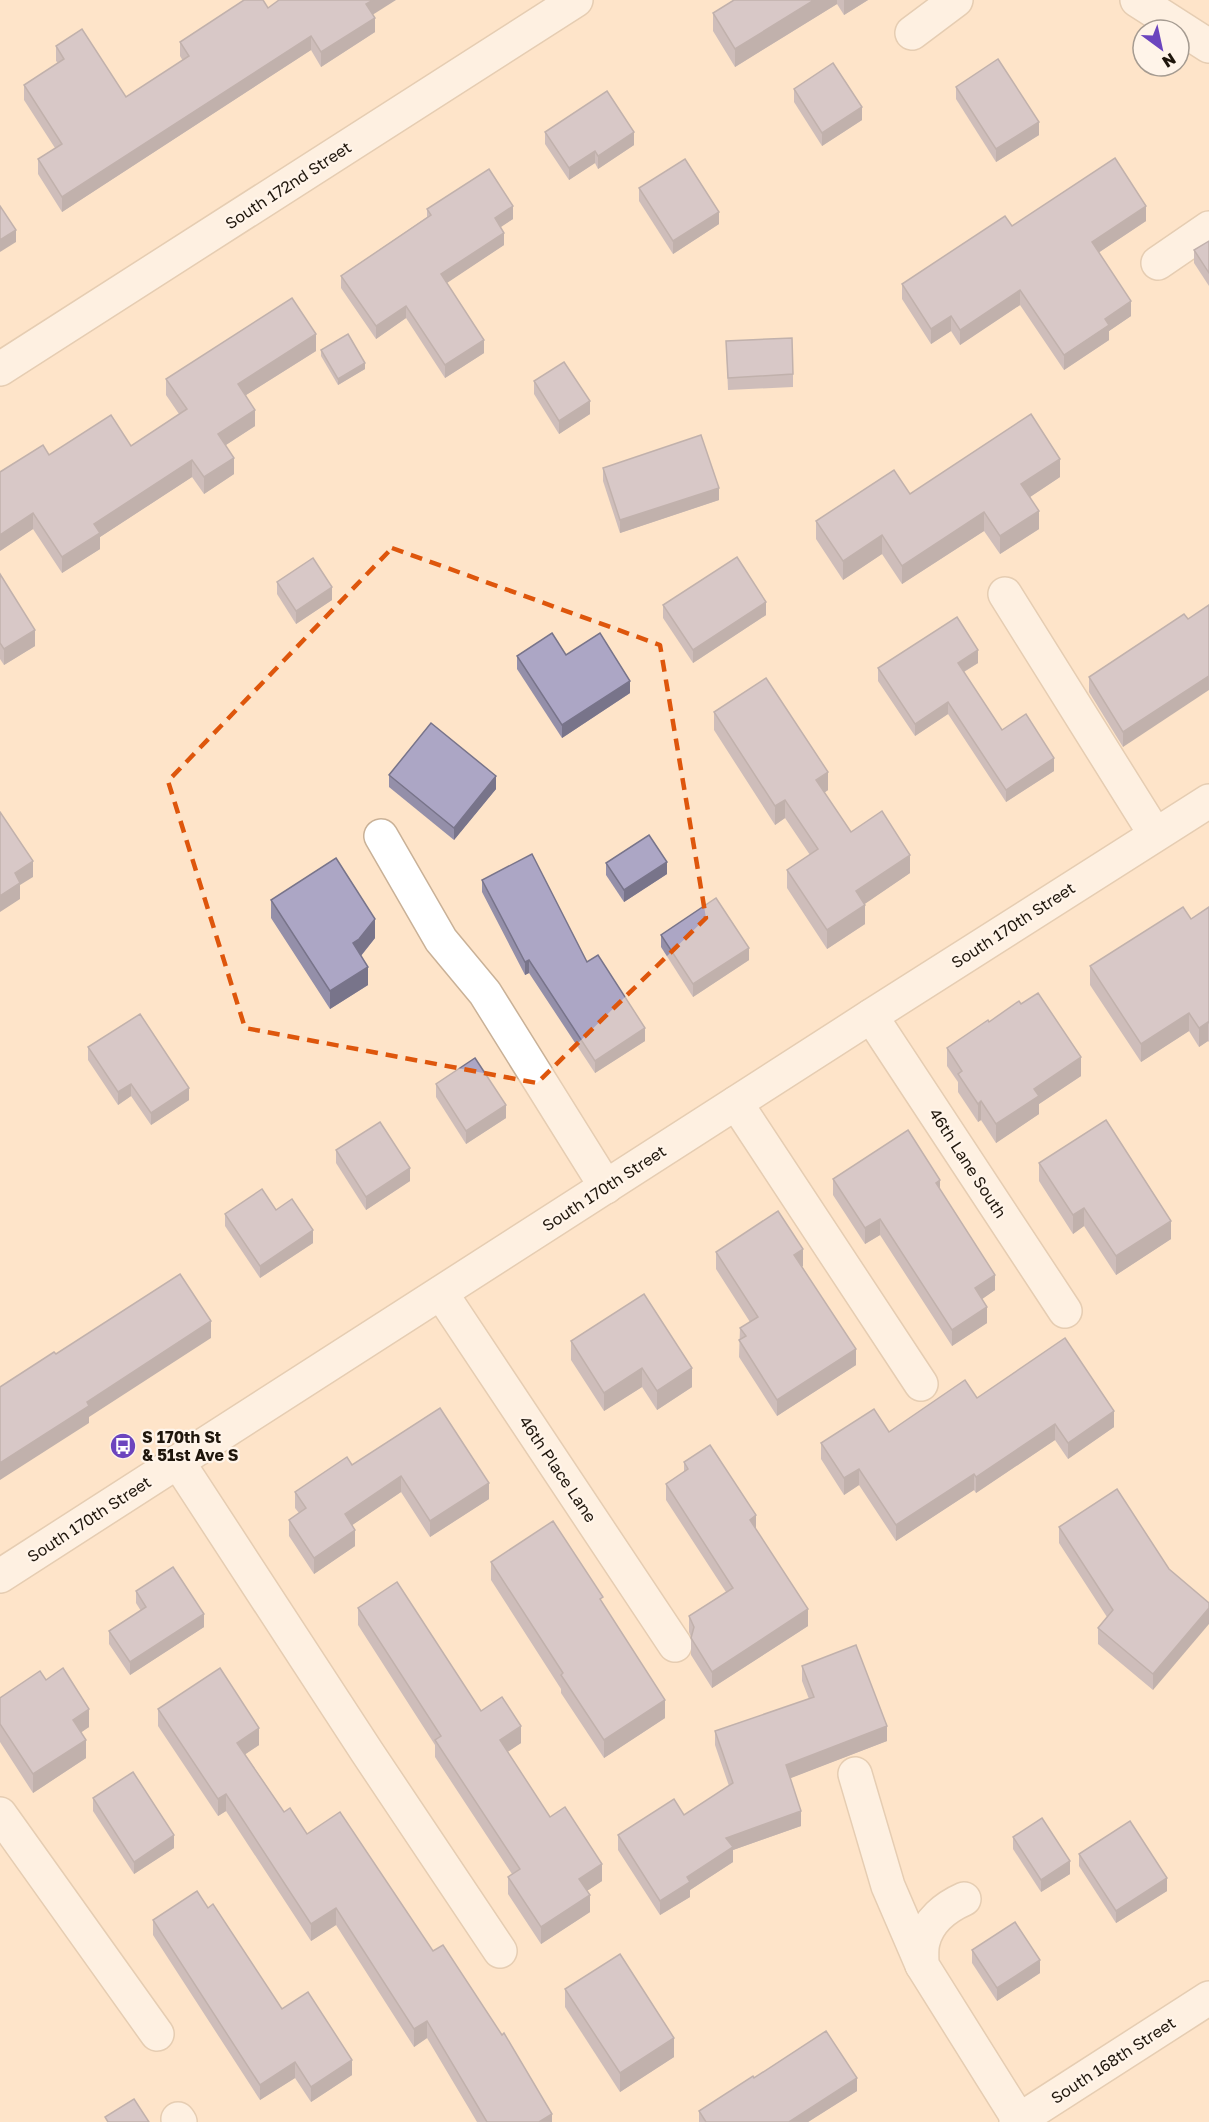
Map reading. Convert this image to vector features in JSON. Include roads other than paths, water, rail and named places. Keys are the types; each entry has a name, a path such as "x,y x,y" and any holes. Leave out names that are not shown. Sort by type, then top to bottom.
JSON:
{"street":[{"name":"South 172nd Street","path":"0,369 576,0"},
{"path":"912,33 957,0"},
{"path":"1137,0 1209,46"},
{"path":"1158,263 1209,228"},
{"path":"1005,594 1155,834"},
{"name":"South 170th Street","path":"0,1576 1209,801"},
{"path":"381,836 441,940 485,993 606,1187"},
{"name":"46th Lane South","path":"871,1016 1065,1311"},
{"path":"736,1103 921,1384"},
{"name":"46th Place Lane","path":"441,1293 675,1645"},
{"path":"178,1462 360,1742 500,1951"},
{"path":"855,1774 888,1886 922,1965 1018,2121"},
{"path":"0,1814 158,2034"},
{"path":"922,1965 922,1942 931,1924 950,1905 964,1899"},
{"name":"South 168th Street","path":"1018,2121 1209,1998"}],"place":[{"name":"S 170th St & 51st Ave S","path":"123,1446"}]}
